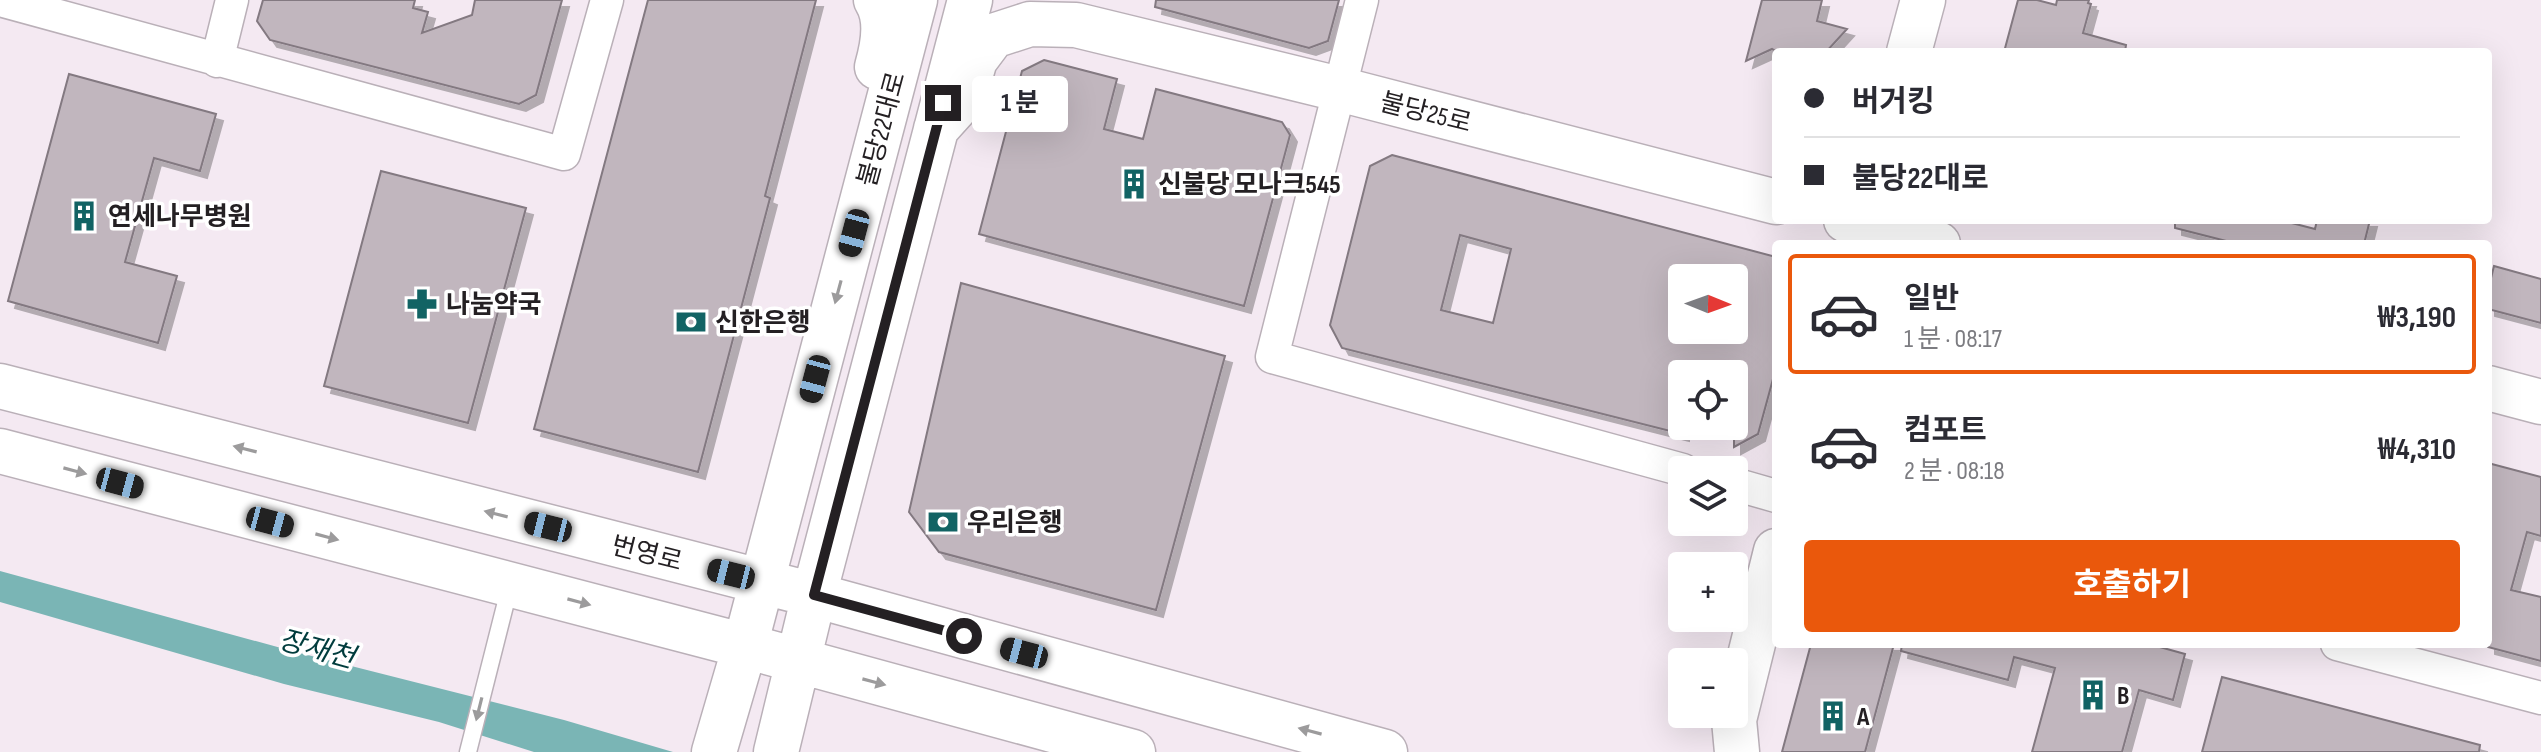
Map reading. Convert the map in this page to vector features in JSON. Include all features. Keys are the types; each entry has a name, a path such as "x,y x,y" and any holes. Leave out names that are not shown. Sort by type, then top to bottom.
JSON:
{"main road":[{"path":"876,0 881,8 883,42 876,74 884,117"},
{"name":"불당22대로","path":"714,752 745,646 915,0"},
{"name":"불당22대로","path":"780,735 970,0"},
{"path":"1910,48 1923,0"},
{"name":"불당25로","path":"936,129 964,98 975,60 993,36 1058,12 1339,89 1772,201"},
{"path":"1856,227 1919,240"},
{"name":"번영로","path":"0,386 814,595 1385,752"},
{"path":"2492,389 2541,402"},
{"path":"0,451 745,646 1133,752"},
{"path":"1728,741 1772,567"}],"street":[{"path":"0,0 564,154 607,0"},
{"path":"217,61 232,0"},
{"path":"1362,0 1272,357 1668,466"},
{"path":"1748,488 1772,495"},
{"path":"2352,648 2541,698"}],"lane":[{"path":"468,752 510,585"}],"water":[{"path":"0,571 292,651 564,720 673,752 534,752 439,722 284,684 0,602"}],"building":[{"path":"263,0 415,0 413,8 428,12 422,33 472,15 475,0 562,0 536,95 519,104 270,40 257,21"},
{"path":"648,0 816,0 765,196 770,198 698,472 534,429"},
{"path":"1156,0 1339,0 1328,41 1309,48 1155,7"},
{"path":"1762,0 1822,0 1817,21 1847,29 1830,48 1772,48 1746,61"},
{"path":"2018,0 2037,0 2056,5 2057,0 2089,0 2091,4 2083,33 2126,45 2126,48 2005,48"},
{"name":"신불당 모나크545","path":"1044,60 1117,79 1104,129 1143,139 1156,89 1282,122 1290,135 1244,306 979,234 1022,71"},
{"name":"연세나무병원","path":"69,74 216,114 200,171 154,158 125,262 177,276 158,343 8,301"},
{"path":"1392,155 1772,256 1772,383 1758,434 1748,439 1748,360 1668,360 1668,430 1342,348 1330,325 1370,166","holes":["1460,235 1511,249 1493,323 1441,310"]},
{"path":"381,171 526,208 468,423 324,386"},
{"path":"2175,224 2296,224 2315,229 2316,224 2369,224 2365,240 2222,240 2175,228"},
{"path":"2494,266 2541,279 2541,323 2492,310"},
{"path":"961,283 1225,356 1156,610 939,552 909,512"},
{"path":"1734,440 1747,440 1734,447"},
{"path":"2492,464 2541,477 2541,536 2527,532 2511,590 2541,597 2541,661 2492,648"},
{"name":"A","path":"1810,648 1893,648 1865,752 1782,752"},
{"name":"B","path":"1901,648 2163,648 2185,654 2173,700 2139,690 2122,752 2032,752 2055,668 2014,657 2008,680 1901,651"},
{"path":"2222,677 2480,745 2479,752 2202,752"}],"place":[{"name":"신불당 모나크545","path":"1134,184"},
{"name":"연세나무병원","path":"84,216"},
{"name":"나눔약국","path":"422,304"},
{"name":"신한은행","path":"691,322"},
{"name":"우리은행","path":"943,522"},
{"name":"B","path":"2093,695"},
{"name":"A","path":"1833,716"}],"route":[{"path":"943,103 814,595 964,636"}],"water label":[{"name":"장재천","path":"317,648"}]}
